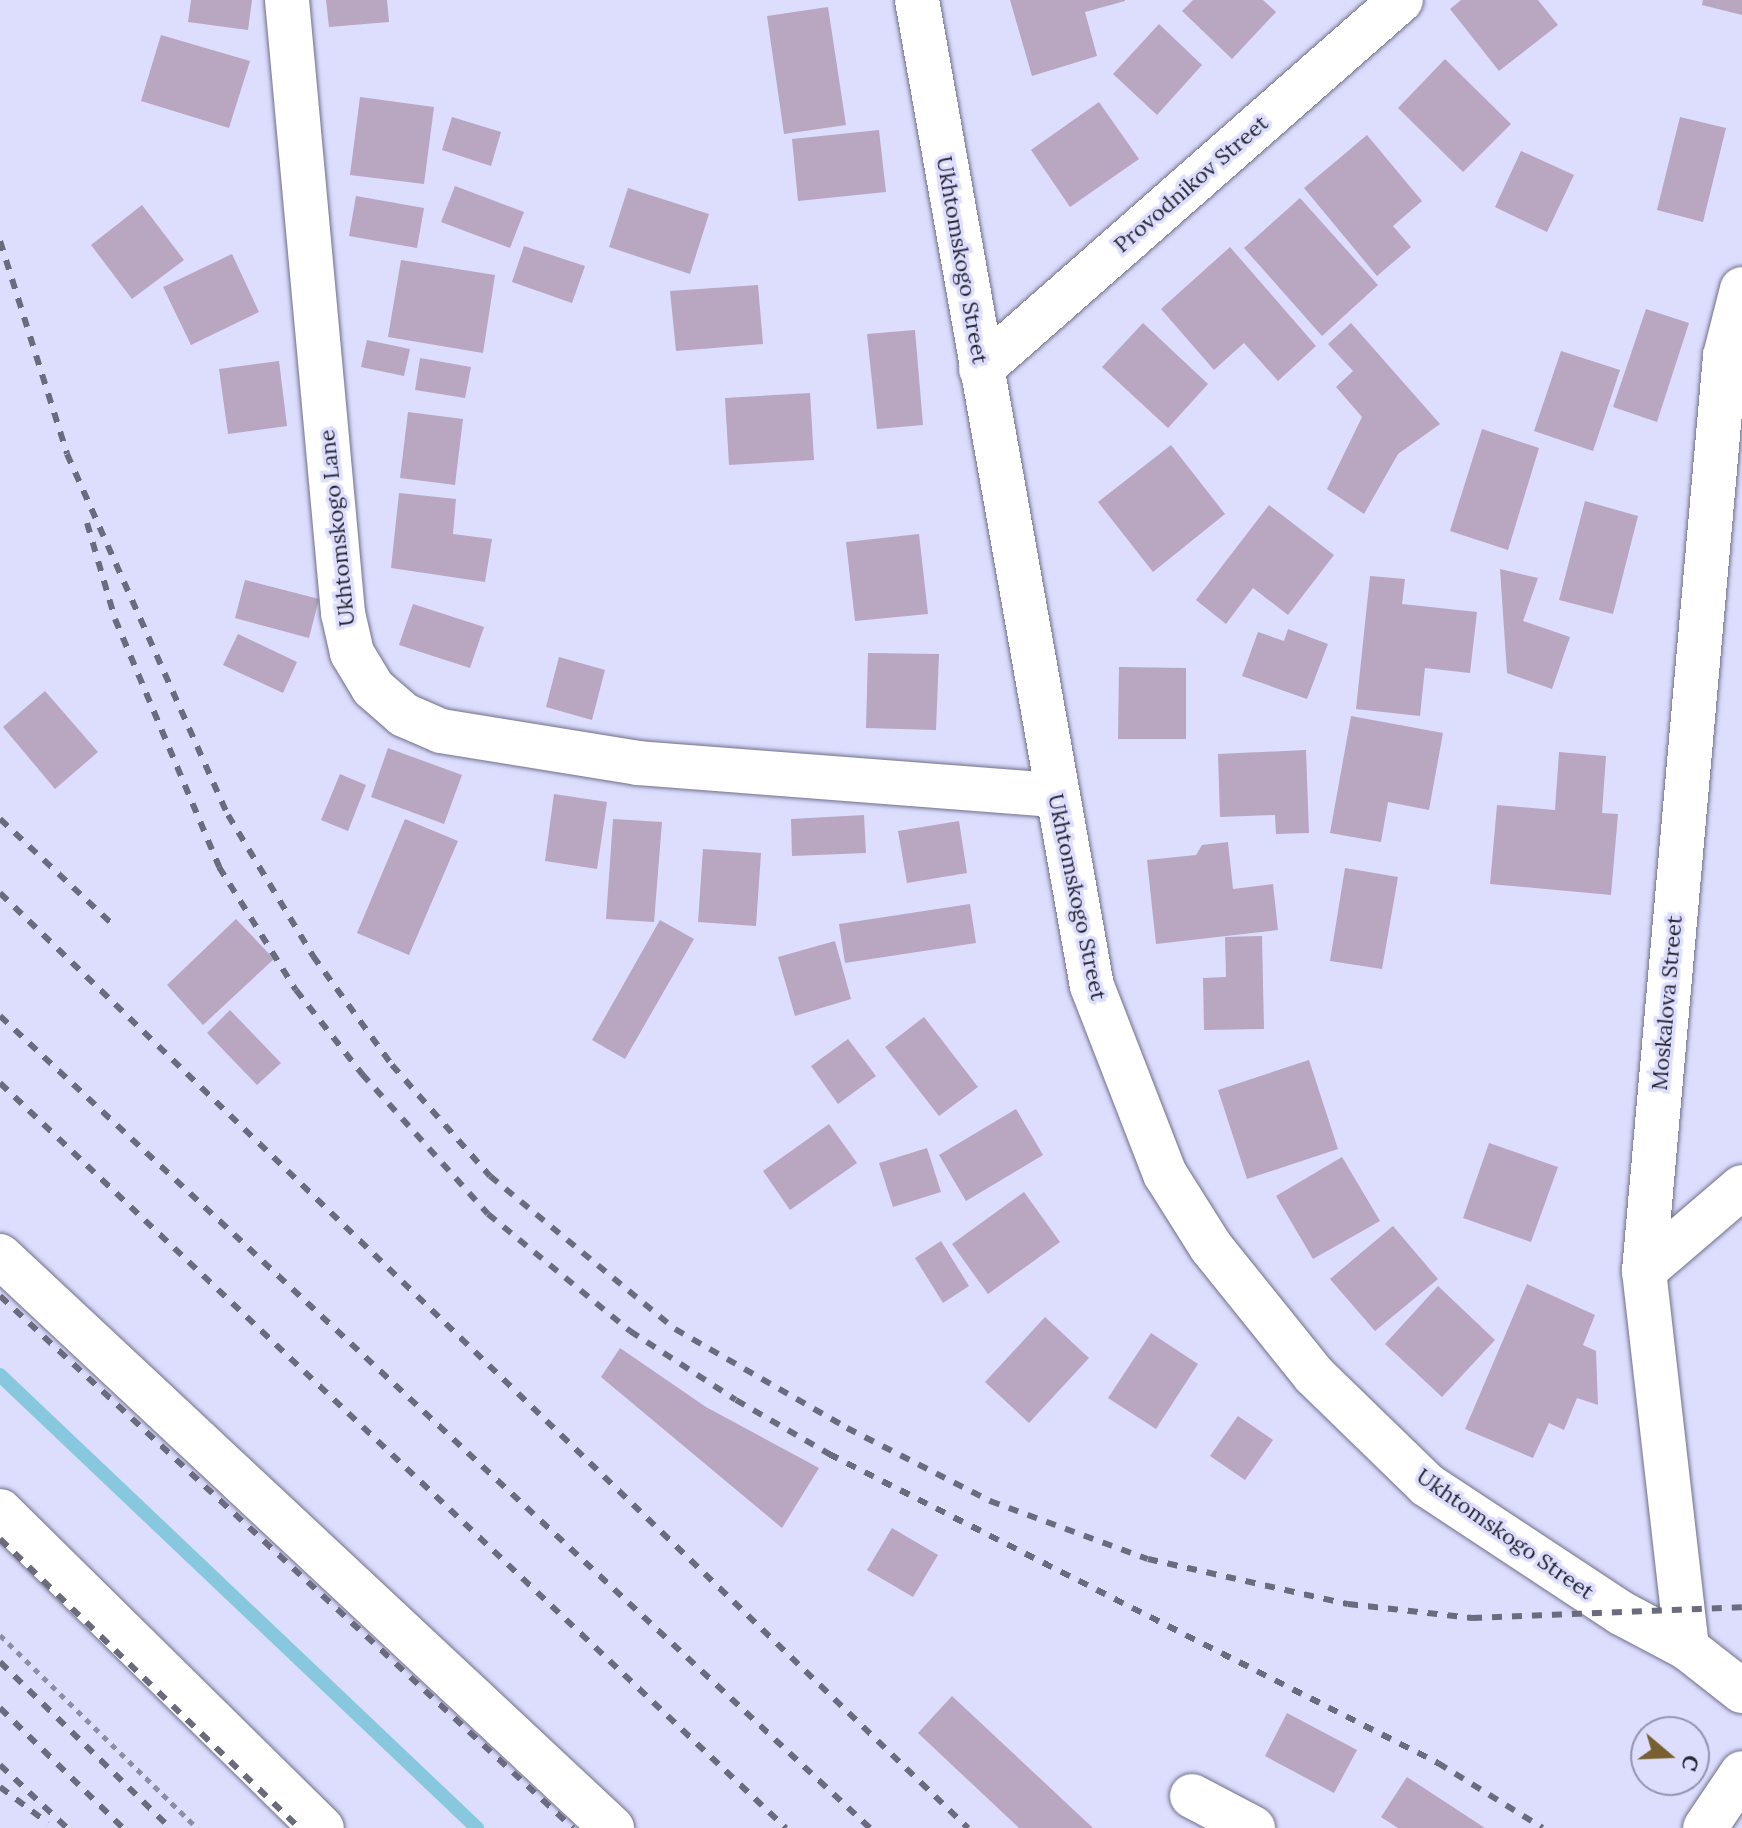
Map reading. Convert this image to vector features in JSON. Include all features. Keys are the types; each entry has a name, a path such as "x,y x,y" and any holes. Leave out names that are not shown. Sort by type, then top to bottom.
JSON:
{"street":[{"name":"Ukhtomskogo Lane","path":"287,0 343,613 352,653 373,688 404,715 441,731 638,763 1055,795"},
{"name":"Ukhtomskogo Street","path":"917,0 1055,795 1092,986 1165,1174 1211,1247 1314,1375 1427,1485 1621,1613 1687,1648"},
{"name":"Provodnikov Street","path":"981,369 1401,0"},
{"name":"Moskalova Street","path":"1687,1648 1644,1271 1725,356 1742,289"},
{"path":"1644,1271 1742,1187"},
{"path":"0,1256 612,1828"},
{"path":"0,1511 322,1828"},
{"path":"1687,1648 1742,1691"},
{"path":"1705,1828 1742,1773"},
{"path":"1192,1796 1253,1828"}],"path":[{"path":"0,1635 197,1828"}],"building":[{"path":"191,0 252,0 248,30 188,22"},
{"path":"326,0 387,0 389,22 329,27"},
{"path":"1010,0 1125,1 1085,12 1097,56 1032,76"},
{"path":"1193,0 1263,0 1276,12 1232,59 1182,11"},
{"path":"1461,0 1538,0 1558,25 1499,71 1450,9"},
{"path":"1703,0 1742,0 1742,15 1702,5"},
{"path":"828,7 846,125 784,134 767,16"},
{"path":"1159,24 1202,65 1157,115 1113,74"},
{"path":"161,35 250,61 229,128 141,101"},
{"path":"1445,59 1511,124 1463,172 1398,108"},
{"path":"360,97 434,107 424,184 350,175"},
{"path":"1099,102 1139,159 1070,207 1031,150"},
{"path":"452,117 501,132 491,166 442,150"},
{"path":"1680,117 1726,128 1703,222 1657,210"},
{"path":"879,130 886,192 798,201 792,139"},
{"path":"1367,135 1422,201 1393,226 1411,247 1377,276 1304,188"},
{"path":"1521,151 1574,175 1547,232 1495,207"},
{"path":"455,186 524,212 510,248 441,222"},
{"path":"628,188 709,214 690,274 609,247"},
{"path":"356,196 424,208 417,248 349,236"},
{"path":"1300,198 1378,285 1322,336 1244,248"},
{"path":"142,205 184,260 132,299 91,245"},
{"path":"524,246 585,266 572,303 512,282"},
{"path":"1230,247 1316,346 1278,381 1244,343 1214,370 1161,309"},
{"path":"232,254 259,312 191,345 163,287"},
{"path":"401,260 495,275 483,353 388,337"},
{"path":"758,285 763,344 676,351 670,291"},
{"path":"1646,309 1689,323 1657,422 1613,407"},
{"path":"1143,323 1208,384 1168,428 1102,367"},
{"path":"1351,323 1440,424 1398,454 1364,514 1327,489 1362,417 1336,387 1353,371 1328,344"},
{"path":"915,330 923,425 877,429 867,334"},
{"path":"367,340 410,349 404,376 361,367"},
{"path":"1561,351 1620,370 1593,451 1534,431"},
{"path":"420,358 471,367 465,398 415,390"},
{"path":"279,361 287,426 228,434 219,369"},
{"path":"810,393 814,460 729,465 725,398"},
{"path":"408,412 463,419 455,485 400,478"},
{"path":"1482,429 1539,448 1508,550 1450,531"},
{"path":"1171,445 1225,514 1153,572 1098,502"},
{"path":"399,493 456,499 453,534 492,539 485,582 391,568"},
{"path":"1585,501 1638,516 1613,614 1559,600"},
{"path":"1269,505 1334,555 1288,615 1253,588 1226,624 1196,600"},
{"path":"919,534 928,614 855,621 846,542"},
{"path":"1500,569 1538,578 1523,621 1570,637 1552,689 1507,673"},
{"path":"1370,576 1405,579 1402,604 1477,612 1470,673 1425,668 1420,716 1356,709"},
{"path":"245,580 319,599 309,638 235,618"},
{"path":"413,604 484,627 470,668 399,645"},
{"path":"1288,629 1328,644 1307,699 1242,676 1258,632 1284,641"},
{"path":"238,634 297,662 283,693 223,665"},
{"path":"868,653 939,654 936,730 866,728"},
{"path":"559,657 605,670 592,720 546,707"},
{"path":"1119,667 1186,668 1186,739 1118,739"},
{"path":"45,691 98,752 55,789 3,727"},
{"path":"1351,716 1443,733 1429,810 1388,802 1381,842 1330,833"},
{"path":"388,748 462,775 444,824 371,797"},
{"path":"1306,750 1309,833 1276,834 1275,815 1220,817 1218,754"},
{"path":"1559,752 1606,756 1602,813 1618,814 1611,895 1490,884 1497,805 1555,810"},
{"path":"340,774 366,785 348,831 321,820"},
{"path":"554,794 607,802 597,869 545,861"},
{"path":"864,815 866,853 792,856 791,819"},
{"path":"405,819 458,841 409,955 357,933"},
{"path":"613,819 662,822 654,922 606,919"},
{"path":"959,821 967,873 907,883 898,831"},
{"path":"1228,842 1233,889 1273,884 1278,930 1156,944 1147,860 1196,855 1202,845"},
{"path":"703,849 761,853 756,926 698,922"},
{"path":"1345,868 1398,877 1382,969 1330,961"},
{"path":"970,904 976,943 845,963 839,924"},
{"path":"236,919 274,959 203,1025 167,985"},
{"path":"660,920 694,939 625,1059 592,1040"},
{"path":"1262,936 1264,1029 1204,1030 1203,978 1226,977 1225,937"},
{"path":"835,941 851,999 795,1016 778,957"},
{"path":"230,1010 281,1063 257,1085 207,1033"},
{"path":"924,1017 978,1087 939,1116 885,1047"},
{"path":"848,1039 876,1076 838,1104 811,1066"},
{"path":"1309,1060 1338,1149 1247,1179 1218,1090"},
{"path":"1016,1109 1043,1155 966,1201 939,1155"},
{"path":"829,1124 857,1163 790,1210 763,1171"},
{"path":"1489,1143 1558,1167 1531,1242 1463,1218"},
{"path":"927,1148 941,1192 893,1207 879,1163"},
{"path":"1342,1157 1380,1221 1313,1259 1276,1196"},
{"path":"1024,1192 1060,1242 988,1294 952,1244"},
{"path":"1393,1226 1438,1279 1375,1331 1330,1279"},
{"path":"941,1241 969,1286 943,1303 915,1258"},
{"path":"1527,1284 1595,1315 1583,1345 1596,1351 1598,1405 1577,1398 1564,1430 1549,1423 1533,1458 1465,1429"},
{"path":"1438,1286 1495,1340 1442,1397 1385,1344"},
{"path":"1045,1317 1089,1358 1029,1423 985,1382"},
{"path":"1151,1333 1198,1364 1156,1429 1108,1398"},
{"path":"620,1348 706,1407 819,1468 782,1528 601,1377"},
{"path":"1238,1416 1273,1440 1245,1480 1210,1456"},
{"path":"892,1528 938,1555 913,1597 867,1570"},
{"path":"952,1696 1093,1828 1019,1828 918,1733"},
{"path":"1287,1713 1357,1750 1334,1793 1265,1756"},
{"path":"1407,1777 1485,1828 1398,1828 1381,1817"}],"waterway":[{"path":"0,1375 477,1828"}],"railway":[{"path":"0,241 67,454 228,815 313,956 392,1065 490,1176 675,1329 847,1428 990,1501 1148,1559 1348,1604 1472,1618 1742,1607"},
{"path":"87,523 115,619 219,867 296,990 362,1074 488,1214 630,1331 736,1400 829,1454 1438,1763 1543,1828"},
{"path":"0,819 111,923"},
{"path":"0,893 968,1828"},
{"path":"0,1016 870,1828"},
{"path":"0,1083 786,1828"},
{"path":"0,1296 573,1828"},
{"path":"0,1539 299,1828"},
{"path":"0,1662 170,1828"},
{"path":"0,1708 123,1828"},
{"path":"0,1765 67,1828"},
{"path":"0,1787 48,1823"}]}
